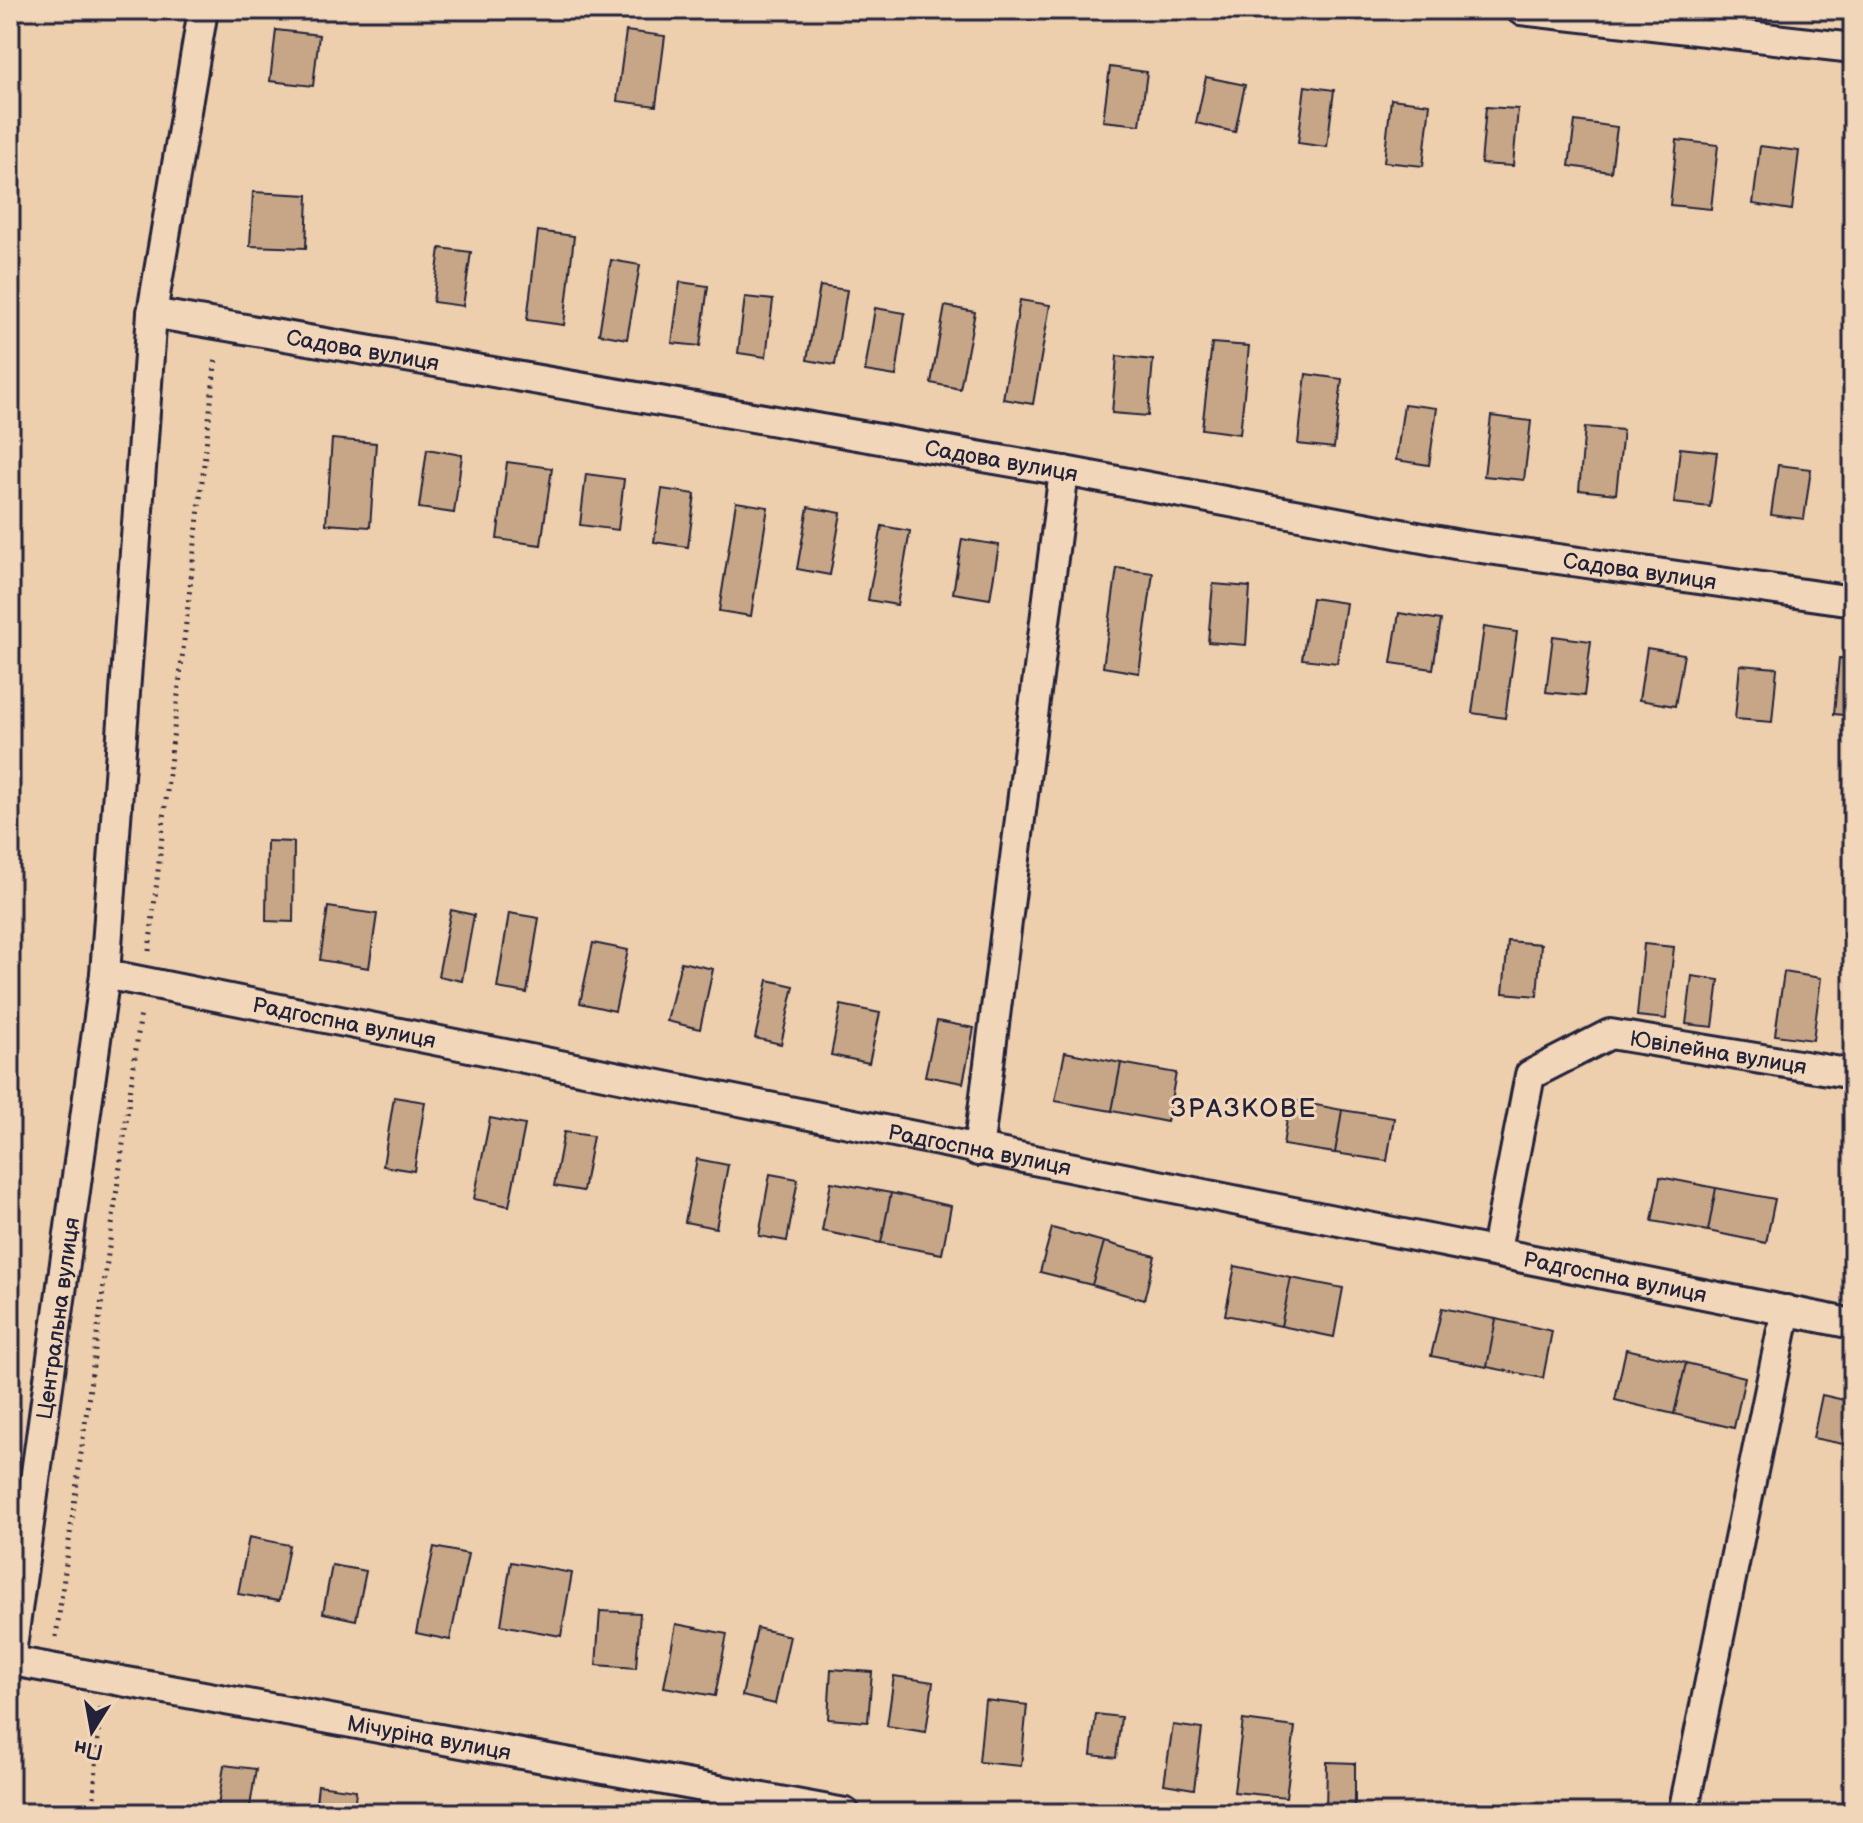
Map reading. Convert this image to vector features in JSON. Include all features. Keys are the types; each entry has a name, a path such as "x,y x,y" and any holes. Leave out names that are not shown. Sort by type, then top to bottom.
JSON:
{"street":[{"name":"Центральна вулиця","path":"11,1661 105,974 152,313 203,10"},
{"path":"1521,10 1853,48"},
{"name":"Садова вулиця","path":"152,313 1064,471 1460,545 1853,601"},
{"path":"978,1151 1064,471"},
{"name":"Радгоспна вулиця","path":"105,974 978,1151 1496,1250 1853,1324"},
{"name":"Ювілейна вулиця","path":"1496,1250 1530,1075 1610,1034 1853,1074"},
{"path":"1683,1813 1786,1310"},
{"name":"Мічуріна вулиця","path":"11,1661 845,1813"}],"path":[{"path":"93,1813 102,1676"}],"building":[{"path":"276,30 319,35 313,86 270,81"},
{"path":"626,31 665,36 656,106 617,101"},
{"path":"1110,67 1147,72 1140,125 1103,121"},
{"path":"1206,77 1245,85 1235,132 1196,123"},
{"path":"1305,86 1334,90 1327,147 1298,143"},
{"path":"1391,99 1430,104 1423,166 1384,162"},
{"path":"1486,107 1518,109 1513,166 1481,164"},
{"path":"1575,121 1617,127 1611,172 1569,166"},
{"path":"1677,140 1718,145 1711,209 1670,205"},
{"path":"1760,146 1799,151 1792,210 1753,204"},
{"path":"1853,156 1853,211 1847,210"},
{"path":"253,192 308,195 306,248 250,246"},
{"path":"538,231 574,236 564,325 527,320"},
{"path":"440,248 471,252 463,306 433,302"},
{"path":"611,260 640,265 627,339 599,334"},
{"path":"680,282 708,286 700,346 672,343"},
{"path":"820,286 847,290 835,365 807,360"},
{"path":"745,297 773,300 766,357 738,353"},
{"path":"1020,300 1050,305 1033,404 1003,399"},
{"path":"945,306 975,312 960,389 931,383"},
{"path":"875,308 905,313 896,376 865,371"},
{"path":"1212,343 1249,346 1240,434 1202,429"},
{"path":"1117,356 1153,360 1148,416 1112,413"},
{"path":"1306,374 1342,379 1334,448 1298,444"},
{"path":"1404,404 1437,408 1429,465 1396,460"},
{"path":"1491,416 1531,421 1524,480 1484,476"},
{"path":"1585,427 1623,430 1616,494 1579,490"},
{"path":"332,439 376,443 370,527 326,524"},
{"path":"1680,448 1717,452 1710,507 1674,503"},
{"path":"427,449 462,455 454,513 419,508"},
{"path":"507,462 552,468 541,545 497,539"},
{"path":"1778,465 1811,469 1804,519 1771,515"},
{"path":"586,474 624,479 618,530 580,525"},
{"path":"662,489 695,494 688,547 654,542"},
{"path":"736,502 768,507 751,616 719,611"},
{"path":"808,507 841,513 830,575 797,569"},
{"path":"882,526 910,531 897,605 868,600"},
{"path":"962,539 999,545 990,599 953,593"},
{"path":"1117,568 1153,573 1139,673 1103,667"},
{"path":"1213,584 1250,587 1246,645 1208,642"},
{"path":"1312,598 1346,603 1337,663 1302,659"},
{"path":"1399,613 1441,620 1433,669 1391,663"},
{"path":"1484,627 1517,632 1505,718 1472,713"},
{"path":"1553,636 1591,641 1584,696 1546,692"},
{"path":"1647,648 1684,654 1675,706 1639,700"},
{"path":"1839,658 1853,659 1853,716 1834,714"},
{"path":"1740,665 1777,668 1772,722 1735,719"},
{"path":"267,841 294,842 293,922 266,921"},
{"path":"328,907 377,914 369,968 320,960"},
{"path":"451,910 474,915 462,981 438,976"},
{"path":"509,913 539,918 527,993 497,988"},
{"path":"1508,941 1541,944 1537,996 1503,993"},
{"path":"593,943 628,950 615,1011 580,1003"},
{"path":"1644,944 1674,947 1666,1019 1637,1016"},
{"path":"681,962 713,969 700,1029 667,1021"},
{"path":"1784,972 1821,978 1813,1040 1775,1035"},
{"path":"1692,976 1719,980 1713,1027 1686,1024"},
{"path":"768,980 794,986 781,1044 755,1038"},
{"path":"841,1005 880,1013 869,1063 831,1055"},
{"path":"937,1021 974,1028 963,1083 925,1076"},
{"path":"1065,1052 1121,1063 1112,1111 1055,1101"},
{"path":"1121,1063 1176,1073 1167,1122 1112,1111"},
{"path":"394,1097 425,1102 414,1171 383,1166"},
{"path":"1290,1100 1342,1110 1335,1153 1283,1145"},
{"path":"1342,1110 1394,1118 1387,1161 1335,1153"},
{"path":"490,1118 525,1125 509,1206 474,1199"},
{"path":"564,1132 593,1136 583,1191 554,1186"},
{"path":"697,1159 728,1165 716,1228 685,1222"},
{"path":"770,1174 798,1179 787,1241 759,1236"},
{"path":"1660,1177 1716,1188 1708,1231 1652,1221"},
{"path":"831,1182 891,1193 881,1243 822,1231"},
{"path":"1716,1188 1775,1199 1766,1243 1708,1231"},
{"path":"891,1193 951,1206 942,1254 881,1243"},
{"path":"1052,1228 1104,1242 1092,1285 1040,1272"},
{"path":"1104,1242 1155,1256 1144,1300 1092,1285"},
{"path":"1235,1266 1291,1278 1281,1326 1225,1315"},
{"path":"1291,1278 1343,1288 1334,1337 1281,1326"},
{"path":"1442,1308 1496,1319 1487,1367 1431,1356"},
{"path":"1496,1319 1552,1331 1543,1378 1487,1367"},
{"path":"1626,1349 1686,1363 1674,1414 1615,1400"},
{"path":"1686,1363 1745,1377 1734,1428 1674,1414"},
{"path":"1822,1395 1853,1402 1853,1446 1813,1438"},
{"path":"249,1537 289,1545 279,1601 238,1594"},
{"path":"434,1547 468,1554 450,1640 416,1633"},
{"path":"511,1562 572,1573 561,1636 501,1625"},
{"path":"332,1565 366,1571 356,1620 323,1613"},
{"path":"600,1611 640,1613 636,1668 596,1665"},
{"path":"676,1624 727,1634 715,1696 664,1687"},
{"path":"757,1628 790,1636 775,1704 742,1696"},
{"path":"831,1669 872,1672 868,1722 828,1719"},
{"path":"894,1676 933,1682 926,1732 887,1726"},
{"path":"985,1700 1027,1705 1021,1766 979,1762"},
{"path":"1096,1714 1121,1717 1116,1758 1091,1755"},
{"path":"1243,1720 1295,1727 1286,1797 1234,1792"},
{"path":"1173,1725 1202,1729 1194,1789 1164,1784"},
{"path":"1327,1762 1355,1763 1355,1813 1326,1813"},
{"path":"224,1765 256,1769 249,1813 217,1813"},
{"path":"318,1785 356,1790 354,1813 315,1813"},
{"path":"407,1804 440,1811 406,1813"},
{"path":"1501,1805 1538,1813 1499,1813"}],"district":[{"name":"ЗРАЗКОВЕ","path":"1244,1108"}]}
